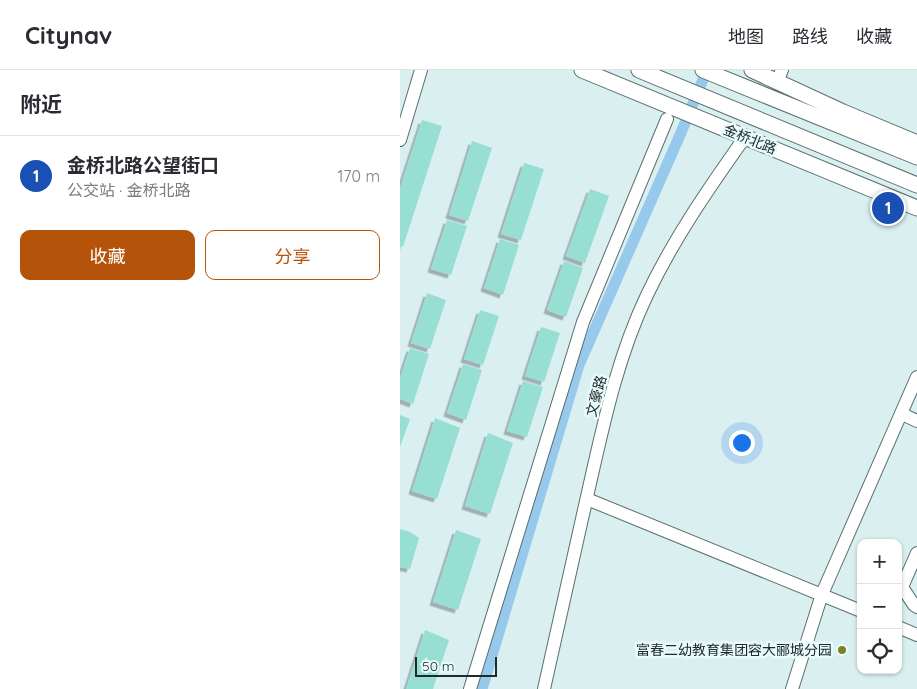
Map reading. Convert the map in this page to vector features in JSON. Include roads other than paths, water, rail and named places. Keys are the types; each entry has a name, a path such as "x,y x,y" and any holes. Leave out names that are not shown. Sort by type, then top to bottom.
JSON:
{"main road":[{"name":"金桥北路","path":"582,70 670,113 711,123 917,208"},
{"name":"金桥北路","path":"638,70 917,186"},
{"path":"703,70 917,157"},
{"path":"752,70 780,76 917,143"},
{"path":"812,164 876,168"}],"street":[{"path":"400,140 421,70"},
{"path":"470,689 583,322 670,113"},
{"name":"文豪路","path":"544,689 612,392 628,341 664,262 696,207 744,137"},
{"path":"792,689 822,594 917,377"},
{"path":"902,414 917,421"},
{"path":"587,499 857,609"},
{"path":"917,553 902,587 917,607"},
{"path":"902,629 917,635"}],"waterway":[{"path":"482,689 579,365 707,70"}],"place":[{"name":"金桥北路公望街口","path":"888,208"},
{"name":"富春二幼教育集团容大郦城分园","path":"842,650"}]}
